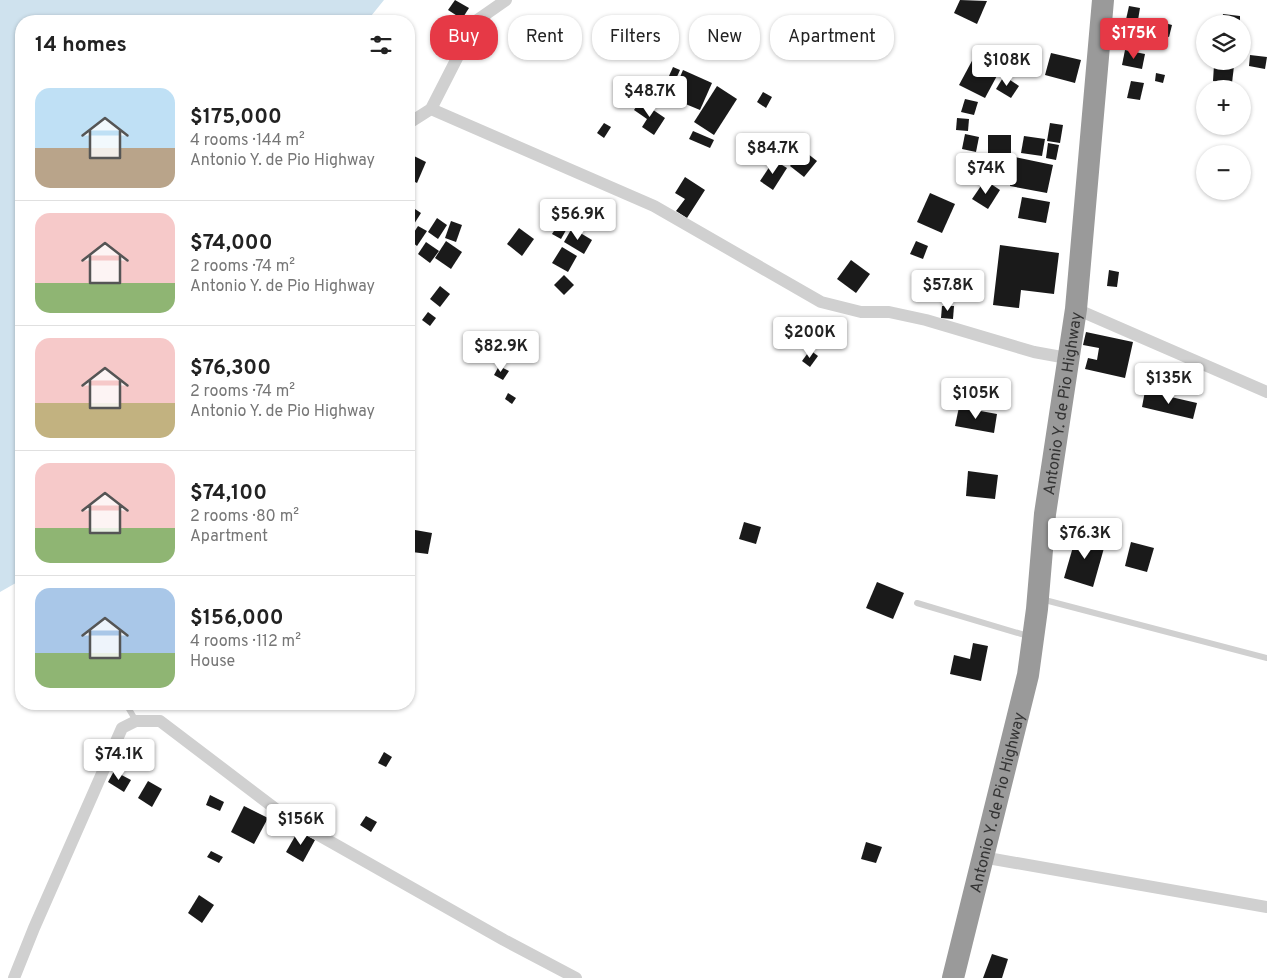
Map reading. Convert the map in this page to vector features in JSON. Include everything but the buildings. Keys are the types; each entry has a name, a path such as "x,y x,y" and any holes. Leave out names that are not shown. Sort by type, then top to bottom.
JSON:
{"highway":[{"name":"Antonio Y. de Pio Highway","path":"953,978 1028,676 1038,598 1045,514 1076,309 1102,0"}],"street":[{"path":"415,119 431,109 476,21 506,0"},
{"path":"431,109 654,206 821,302 861,312 888,312 926,320 1034,352 1068,358"},
{"path":"1076,309 1267,392"},
{"path":"14,978 122,728 136,721 160,721 286,816 576,978"},
{"path":"982,857 1267,907"}],"lane":[{"path":"1038,598 1267,658"},
{"path":"917,603 1033,638"},
{"path":"130,710 136,721"}],"water":[{"path":"0,0 384,0 372,15 15,15 15,583 0,592"}]}
